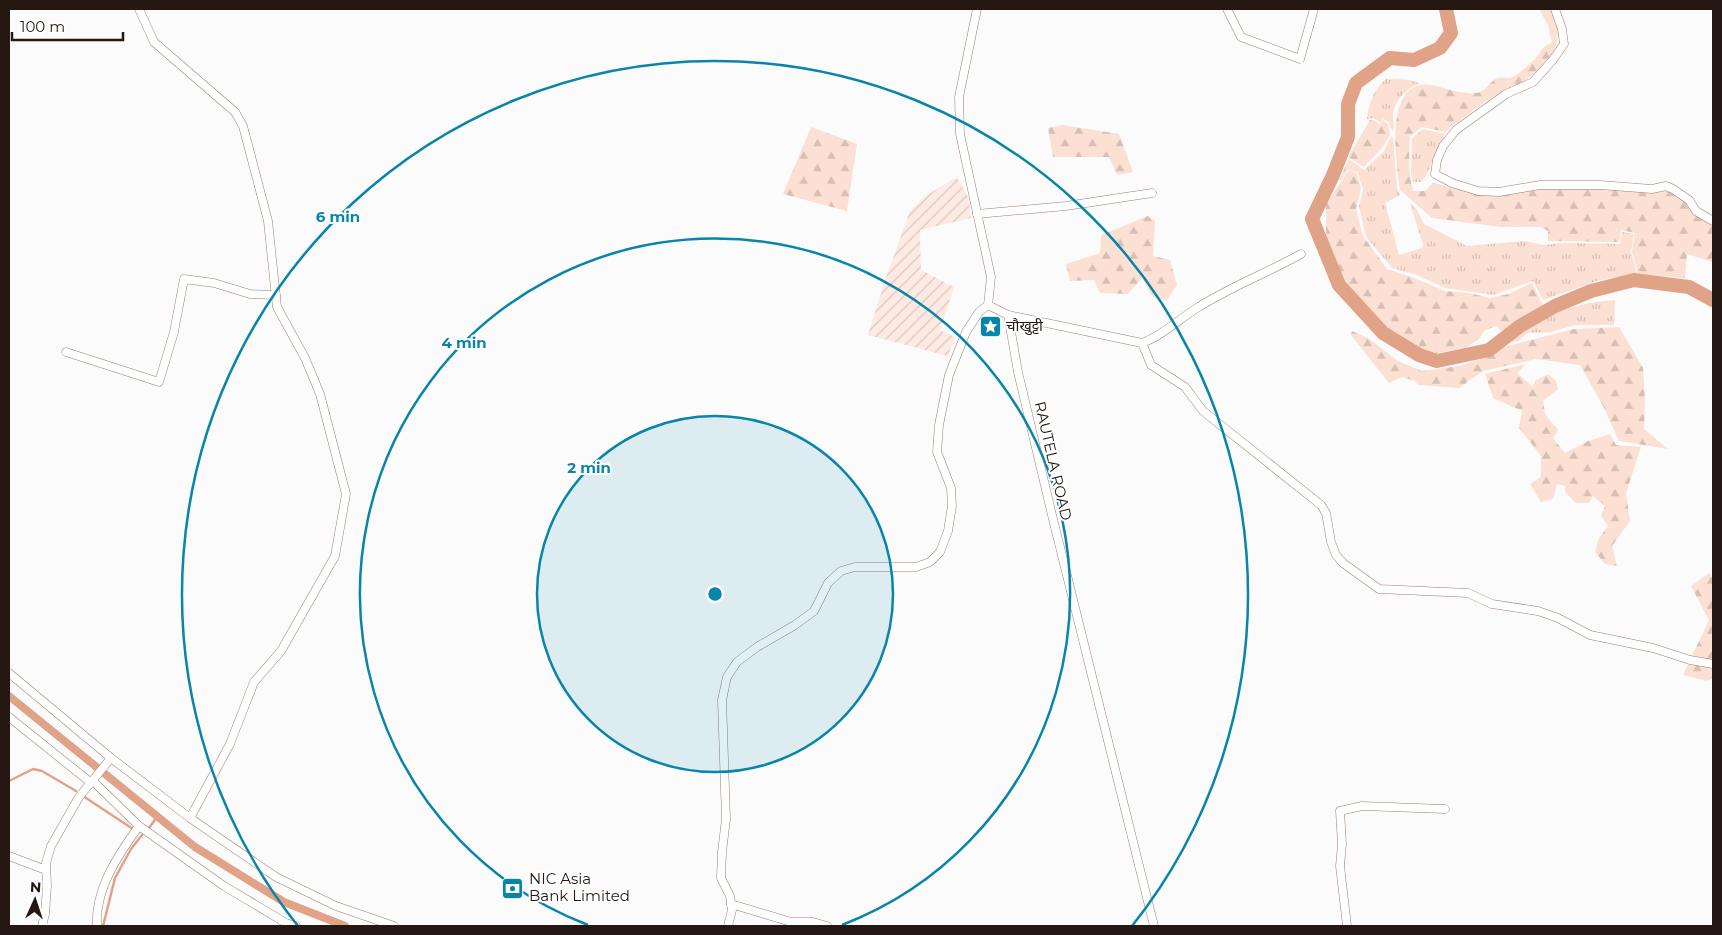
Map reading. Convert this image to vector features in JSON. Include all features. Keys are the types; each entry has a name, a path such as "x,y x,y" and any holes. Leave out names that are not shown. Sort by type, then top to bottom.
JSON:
{"street":[{"path":"138,9 154,42 235,112 243,126 268,221 277,307 306,358 320,394 346,494 335,556 281,651 254,682 230,744 190,818"},
{"path":"728,926 732,910 730,896 721,878 726,818 722,700 727,677 737,662 814,611 828,583 841,571 855,567 916,567 930,562 940,552 948,531 952,506 951,488 937,452 939,425 949,375 966,332 979,312 988,305 991,277 960,134 959,97 977,9"},
{"path":"1228,9 1241,37 1300,59 1314,9"},
{"path":"1555,9 1562,29 1564,44 1552,61 1533,82 1506,94 1456,130 1443,146 1437,160 1435,174 1452,183 1478,191 1499,192 1540,185 1600,185 1652,189 1666,186 1689,200 1696,211 1713,221"},
{"path":"977,214 1066,206 1152,193"},
{"path":"988,305 1008,315 1142,343 1152,340 1198,307 1301,254"},
{"path":"66,352 159,382 174,332 184,279 214,283 250,294 276,295"},
{"name":"RAUTELA ROAD","path":"1008,315 1018,372 1050,507 1154,926"},
{"path":"1142,343 1151,365 1185,387 1203,411 1321,505 1326,513 1331,542 1336,555 1343,563 1379,589 1468,593 1492,604 1538,611 1590,635 1653,648 1690,660 1713,664"},
{"path":"9,673 108,761 276,877 336,906 394,926"},
{"path":"9,717 93,779 139,826 224,886 286,923 296,926"},
{"path":"42,926 47,886 46,862 51,846 79,796 108,761"},
{"path":"1347,926 1340,866 1342,844 1340,810 1362,806 1445,810"},
{"path":"97,926 96,913 105,883 139,826"},
{"path":"9,856 46,870"},
{"path":"731,904 791,922 813,922 827,926"}],"shaded area":[{"path":"957,177 969,199 971,218 920,230 921,270 954,287 940,330 955,337 948,356 868,335 885,280 910,211 925,196"}],"green space":[{"path":"1542,9 1552,9 1557,22 1558,34 1552,54 1537,71 1516,86 1489,100 1445,132 1422,127 1410,136 1409,157 1413,191 1425,191 1433,183 1489,196 1537,189 1574,188 1667,191 1682,198 1696,215 1713,224 1713,262 1687,254 1685,278 1638,274 1632,251 1635,233 1621,230 1619,242 1548,241 1548,231 1541,227 1501,227 1432,218 1400,190 1395,143 1399,108 1405,95 1416,86 1431,85 1462,93 1475,93 1482,91 1496,79 1515,76 1534,60 1544,47 1552,42 1548,25 1540,11"},
{"path":"1386,79 1408,80 1420,84 1405,92 1397,102 1393,113 1393,131 1389,122 1383,119 1380,123 1374,118 1367,119 1373,97"},
{"path":"1370,120 1374,120 1380,125 1383,120 1388,124 1390,135 1382,148 1364,167 1348,157"},
{"path":"1062,125 1119,134 1133,172 1117,175 1109,157 1053,157 1048,128"},
{"path":"811,127 857,144 847,211 783,194"},
{"path":"1423,129 1445,134 1426,176 1421,182 1413,182 1411,173 1412,138"},
{"path":"1391,136 1393,138 1397,187 1400,195 1385,203 1399,255 1422,248 1423,245 1410,203 1417,210 1424,224 1467,246 1525,241 1543,245 1562,243 1620,244 1622,232 1634,234 1631,251 1637,274 1600,280 1543,300 1533,281 1493,295 1445,288 1417,275 1392,268 1366,237 1359,206 1363,190 1358,173 1348,169 1341,180 1339,180 1349,159 1364,170 1384,151"},
{"path":"1349,170 1357,174 1361,189 1356,209 1363,236 1387,269 1445,291 1469,293 1490,298 1508,294 1532,283 1543,305 1503,332 1496,326 1484,331 1480,338 1466,348 1437,353 1412,346 1386,328 1341,279 1326,242 1326,204"},
{"path":"1148,216 1155,221 1153,256 1170,260 1177,285 1166,301 1152,296 1142,278 1128,294 1100,293 1094,280 1070,281 1066,264 1100,253 1101,235"},
{"path":"1615,300 1614,325 1575,325 1551,332 1527,333 1519,341 1503,343 1532,325 1563,310 1584,304"},
{"path":"1619,327 1643,368 1644,429 1668,449 1619,441 1602,404 1580,365 1536,359 1483,371 1459,388 1418,385 1415,381 1402,377 1389,383 1351,335 1352,331 1368,338 1398,361 1422,371 1459,366 1481,359 1496,349 1574,329"},
{"path":"1526,364 1517,373 1533,387 1535,381 1548,374 1556,381 1558,389 1543,401 1545,414 1558,430 1553,438 1565,453 1588,441 1610,434 1616,445 1641,447 1626,493 1630,521 1612,546 1617,566 1605,564 1595,552 1599,538 1608,526 1601,516 1605,506 1593,496 1589,503 1576,503 1565,492 1565,486 1557,484 1553,499 1541,502 1530,484 1541,477 1541,456 1519,428 1522,411 1493,398 1485,374"},
{"path":"1709,573 1713,579 1713,677 1707,681 1683,675 1709,620 1691,586"}],"waterway":[{"path":"1446,9 1451,33 1440,48 1414,60 1390,58 1356,83 1348,104 1348,137 1333,175 1312,219 1339,285 1383,333 1419,355 1437,361 1489,350 1520,326 1555,306 1591,291 1634,280 1689,287 1713,300"},
{"path":"9,696 195,847 284,902 345,926"},
{"path":"9,781 33,769 42,771 76,791"},
{"path":"83,796 133,829"},
{"path":"149,828 157,817"},
{"path":"103,926 115,878 131,849 142,835"}],"place":[{"name":"चौखुट्टी","path":"990,326"},
{"name":"NIC Asia Bank Limited","path":"513,888"}]}
